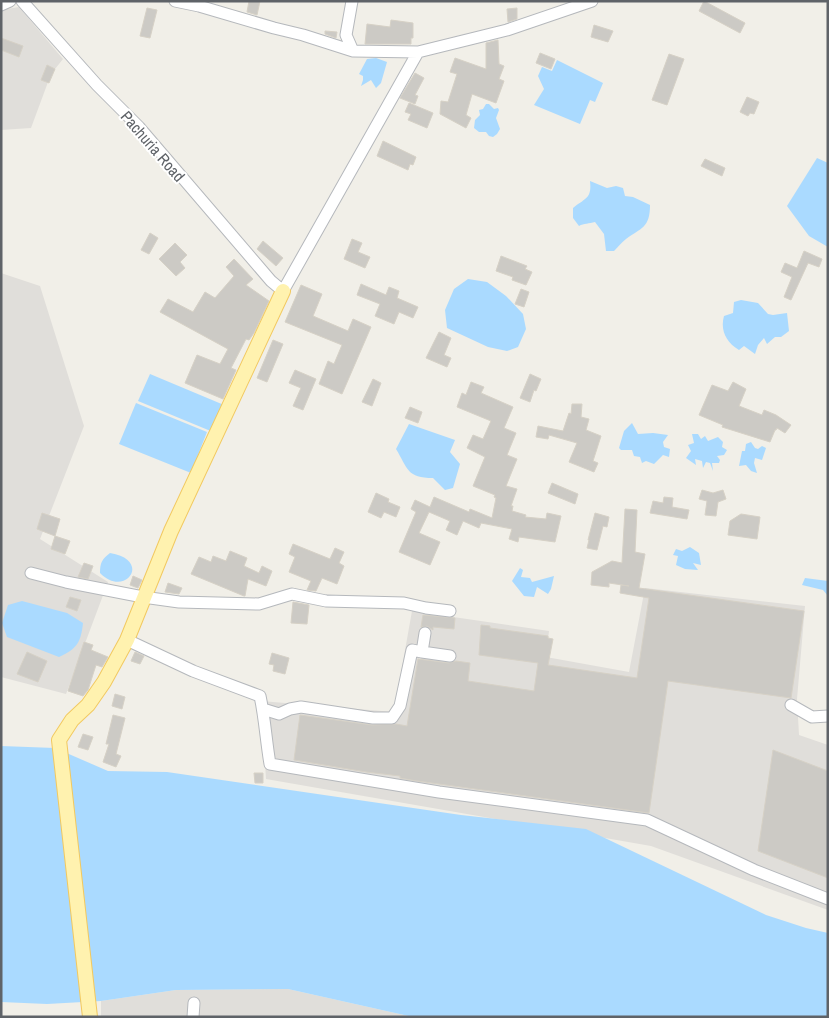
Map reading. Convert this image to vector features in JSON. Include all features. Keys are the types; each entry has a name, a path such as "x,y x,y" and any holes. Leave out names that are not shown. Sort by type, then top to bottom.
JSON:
{"main road":[{"path":"90,1016 59,740 72,720 88,705 104,682 127,640 171,531 283,291"}],"street":[{"path":"1,6 10,1"},
{"name":"Pachuria Road","path":"22,1 97,85 139,127 265,274 283,291"},
{"path":"175,1 199,6 353,51 418,52 507,30 592,1"},
{"path":"352,1 346,35 353,51"},
{"path":"283,291 418,52"},
{"path":"31,573 66,582 179,602 259,604 292,594 326,601 404,603 450,611"},
{"path":"422,652 425,633"},
{"path":"127,640 193,671 260,696 270,764 439,792 647,820 754,870 828,898"},
{"path":"263,709 280,714 290,709 301,707 373,718 392,718 400,706 412,650 450,656"},
{"path":"791,706 812,717 828,716"},
{"path":"193,1017 194,1003"}],"shaded area":[{"path":"19,7 63,59 51,74 31,128 1,130 1,10"},
{"path":"1,273 40,286 84,426 40,539 108,582 66,694 1,677"},
{"path":"645,588 805,606 797,699 799,735 828,745 828,910 651,846 266,779 261,701 394,712 412,611 549,631 546,657 629,672"},
{"path":"288,989 413,1017 101,1017 101,1001 176,990"}],"water":[{"path":"376,58 387,62 381,83 376,88 371,80 361,86 363,76 359,74 367,59"},
{"path":"557,60 603,83 595,102 590,100 580,124 534,105 544,89 538,76 542,67 552,71"},
{"path":"486,104 499,110 496,118 500,129 493,137 489,136 486,132 479,132 474,128 475,120 480,115 479,110 483,109"},
{"path":"817,158 828,163 828,247 809,236 787,206"},
{"path":"590,181 607,188 616,186 623,188 625,196 633,197 650,205 650,213 644,227 626,239 614,251 606,251 604,234 595,222 579,226 573,218 573,208 589,195"},
{"path":"468,279 487,282 506,296 523,314 526,329 518,347 507,351 488,347 447,328 445,310 454,289"},
{"path":"741,300 758,303 768,314 787,313 789,331 781,337 775,337 767,344 764,338 758,345 755,354 744,346 739,350 727,339 723,321 724,316 733,313 734,302"},
{"path":"150,374 224,405 213,432 138,401"},
{"path":"136,403 207,432 191,473 119,444"},
{"path":"632,423 638,434 668,435 663,442 664,447 670,449 669,457 663,455 654,464 646,461 642,463 640,457 634,456 632,450 621,450 619,448 624,431"},
{"path":"409,424 455,440 450,452 460,464 453,488 445,490 433,478 424,478 413,474 406,467 396,449"},
{"path":"692,434 698,434 701,439 705,436 708,441 718,437 723,442 722,447 727,450 724,455 717,456 720,460 719,463 712,463 713,471 710,463 706,462 703,468 702,461 695,459 696,465 686,458 691,451 688,445 694,443"},
{"path":"751,442 755,448 758,449 762,446 766,448 762,460 755,458 754,463 757,473 751,471 746,465 739,466 742,451 745,451 746,444"},
{"path":"690,547 699,553 701,565 693,563 698,570 685,569 676,565 678,556 673,555 676,549 682,551"},
{"path":"110,553 123,557 130,563 132,569 130,575 125,580 118,582 109,580 100,573 102,562"},
{"path":"520,568 523,570 521,577 530,578 532,582 554,576 548,594 537,587 534,597 524,596 512,581"},
{"path":"805,578 828,581 828,596 823,590 802,585"},
{"path":"22,601 67,613 83,623 81,635 74,648 59,657 7,637 2,623 8,605"},
{"path":"1,746 55,748 108,771 167,772 461,815 586,829 766,915 828,933 828,1017 413,1017 288,989 176,990 101,1001 47,1004 1,1002"}],"building":[{"path":"249,1 260,1 257,15 247,12"},
{"path":"704,1 745,23 740,33 699,11"},
{"path":"147,8 157,10 150,38 140,36"},
{"path":"517,8 517,19 508,22 507,9"},
{"path":"391,20 413,23 411,44 365,44 367,24 390,27"},
{"path":"594,25 613,31 608,42 591,37"},
{"path":"325,31 337,32 336,38 325,34"},
{"path":"1,38 23,46 19,57 1,50"},
{"path":"498,40 499,64 504,66 499,79 504,81 496,103 472,94 466,115 471,118 466,128 440,114 441,101 448,102 457,74 450,72 455,58 486,69 486,43"},
{"path":"540,53 555,59 551,69 536,63"},
{"path":"669,54 684,59 667,105 652,100"},
{"path":"47,65 55,69 49,83 41,80"},
{"path":"415,73 424,78 415,95 418,96 415,104 400,98"},
{"path":"747,97 759,102 754,114 750,113 748,116 740,112"},
{"path":"409,103 433,113 427,128 408,120 411,114 405,112"},
{"path":"383,141 416,157 413,165 410,164 408,170 377,156"},
{"path":"705,159 725,168 722,176 701,166"},
{"path":"150,233 158,238 149,254 141,250"},
{"path":"352,239 362,243 358,252 370,257 365,268 344,259"},
{"path":"263,241 283,258 276,266 257,249"},
{"path":"175,243 187,255 180,262 185,268 176,276 159,259"},
{"path":"804,251 822,259 819,267 808,263 791,300 784,297 792,277 781,272 785,263 797,268"},
{"path":"501,256 527,266 525,269 532,272 526,285 512,280 513,277 496,271"},
{"path":"234,259 253,279 246,285 269,301 254,333 249,340 246,339 231,368 236,370 223,399 185,383 197,355 220,364 228,349 160,312 168,299 193,312 205,292 215,298 234,276 226,267"},
{"path":"361,284 386,295 389,287 399,291 397,298 418,307 413,318 399,312 394,324 375,316 380,304 357,295"},
{"path":"301,285 322,294 313,316 348,331 353,319 371,327 342,394 319,384 328,361 334,364 342,345 285,322"},
{"path":"521,289 529,292 524,307 515,304"},
{"path":"439,332 451,338 444,355 451,358 447,367 426,358"},
{"path":"273,340 283,344 267,382 257,378"},
{"path":"295,370 316,379 303,410 293,406 301,388 289,383"},
{"path":"530,374 541,379 536,391 534,390 530,402 520,398"},
{"path":"373,379 381,383 372,406 362,402"},
{"path":"471,382 484,387 481,393 513,407 504,428 516,433 507,455 517,459 506,486 517,489 511,506 513,506 512,511 526,515 525,517 546,519 547,513 561,516 555,542 519,537 518,542 509,539 512,529 481,523 479,528 463,521 457,535 446,530 450,521 429,512 419,533 440,542 430,565 399,552 416,512 411,509 415,500 430,507 434,497 469,512 470,509 492,518 495,495 473,486 485,457 467,448 473,435 483,439 491,421 457,407 462,393 466,395"},
{"path":"733,382 746,389 739,406 762,415 764,410 776,415 791,425 785,433 777,428 770,442 722,427 723,425 699,415 712,385 728,391"},
{"path":"572,404 582,404 581,417 589,419 586,430 601,436 593,461 598,463 594,472 569,462 577,443 549,435 548,439 536,437 538,426 563,431 569,413 571,414"},
{"path":"410,407 422,412 418,423 405,418"},
{"path":"552,483 578,494 575,504 548,493"},
{"path":"702,490 713,493 723,490 726,499 718,502 716,516 705,515 707,501 699,499"},
{"path":"376,493 389,499 388,502 400,507 396,517 384,512 381,518 368,512"},
{"path":"664,497 673,498 672,507 689,510 687,519 650,513 653,501 663,503"},
{"path":"625,509 637,510 635,552 645,554 639,588 804,611 791,698 668,681 649,813 417,781 400,778 400,776 294,760 300,715 372,725 396,724 407,726 418,659 449,663 456,661 470,663 468,681 534,691 538,663 479,655 481,625 490,626 490,628 548,636 548,638 553,639 548,665 637,678 649,598 620,593 621,585 629,586 609,583 609,587 591,585 592,572 612,561 622,563"},
{"path":"42,513 60,519 55,536 37,529"},
{"path":"595,513 609,517 607,527 603,526 597,550 587,548"},
{"path":"741,514 760,517 757,539 728,535 730,521"},
{"path":"55,536 70,541 65,554 51,549"},
{"path":"293,544 330,559 335,548 344,552 339,563 344,566 337,584 322,578 316,591 307,590 311,581 289,572 295,557 289,554"},
{"path":"230,551 247,558 244,566 259,573 262,566 272,571 266,586 248,579 244,596 191,574 199,557 211,562 213,556 226,561"},
{"path":"84,563 93,566 88,579 78,577"},
{"path":"133,576 142,580 138,588 130,585"},
{"path":"168,583 182,588 179,594 165,592"},
{"path":"70,597 81,600 77,611 66,607"},
{"path":"293,602 309,605 307,624 291,623"},
{"path":"423,615 455,618 454,629 433,627 433,630 427,626 421,627"},
{"path":"84,642 93,645 91,650 108,657 102,667 96,665 88,690 83,696 68,691"},
{"path":"27,652 47,661 38,682 17,674"},
{"path":"135,652 144,656 140,664 131,661"},
{"path":"272,653 289,658 285,674 273,671 274,665 269,664"},
{"path":"115,694 125,697 122,709 112,706"},
{"path":"113,715 125,718 116,754 121,756 116,767 103,762 109,744 106,744"},
{"path":"83,734 93,737 88,750 78,747"},
{"path":"773,750 828,771 828,878 758,851"},
{"path":"254,773 263,773 263,783 255,783"}]}
